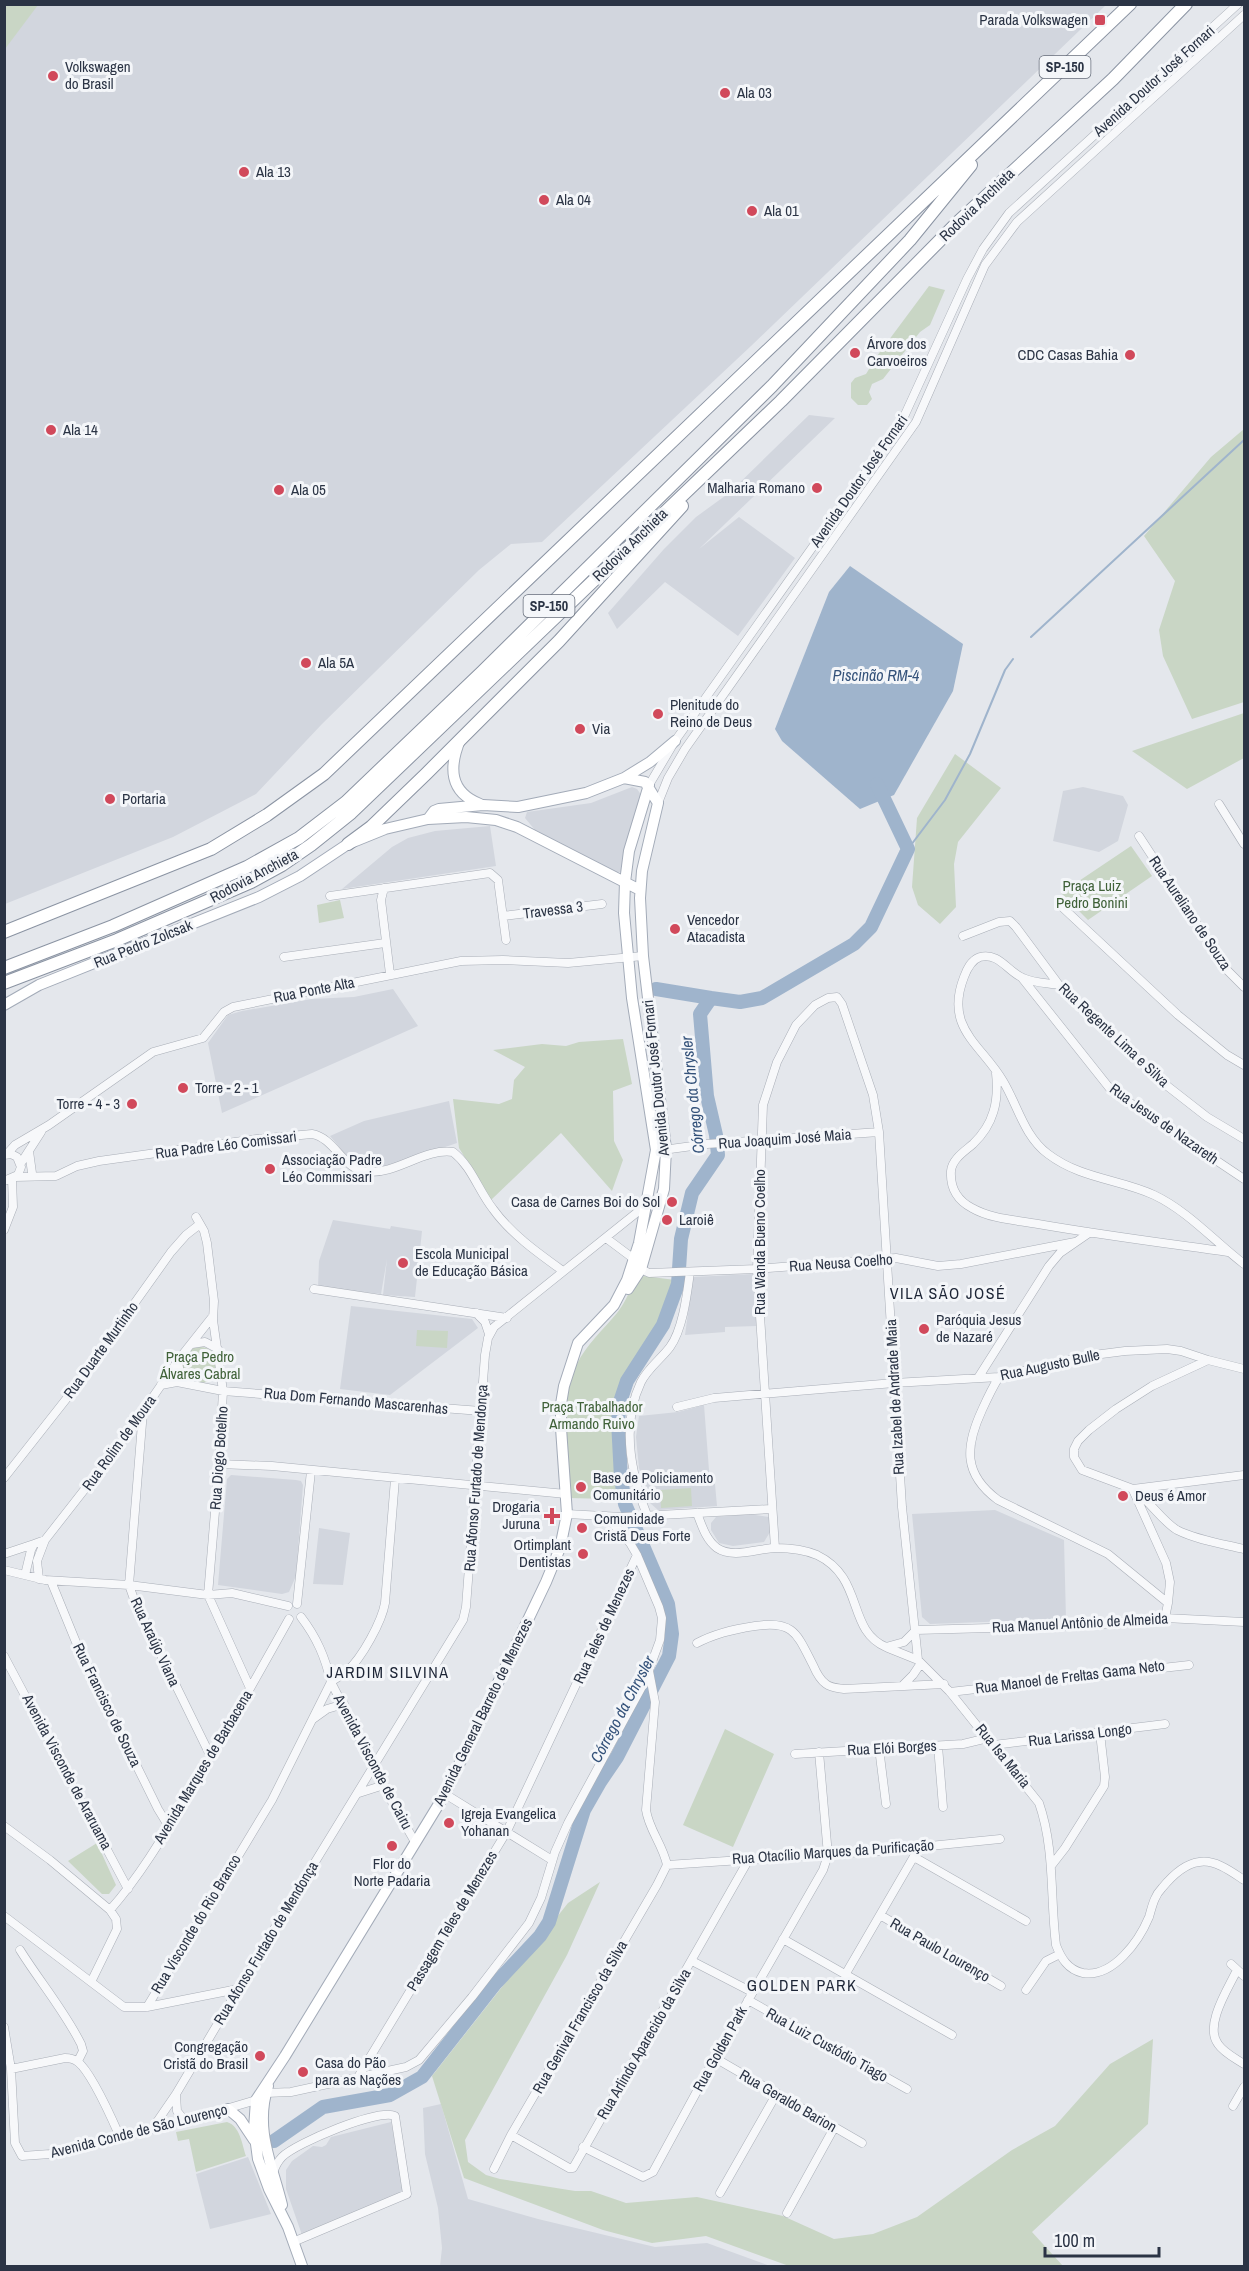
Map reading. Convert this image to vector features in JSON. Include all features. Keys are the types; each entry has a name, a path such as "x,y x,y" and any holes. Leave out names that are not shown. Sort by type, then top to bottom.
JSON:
{"highway":[{"name":"Rodovia Anchieta","path":"4,932 211,849 267,815 324,774 1130,4"},
{"name":"Rodovia Anchieta","path":"4,983 117,940 250,882 282,865 351,813 781,401 803,388 824,368 840,348 846,333 957,223 1113,79 1186,4"},
{"name":"Rodovia Anchieta","path":"4,968 113,926 247,867 299,838 346,802 482,672 772,386 910,240 1004,124"},
{"path":"348,844 371,827 559,641 746,434"}],"main road":[{"path":"460,740 453,761 456,785 466,797 483,805"},
{"path":"428,819 434,811 440,809 483,805 518,807 586,793 624,778 650,762 675,741"},
{"path":"624,778 640,780 649,786 658,803"},
{"name":"Avenida Doutor José Fornari","path":"649,786 636,825 625,882 624,913 627,958 661,1150"},
{"name":"Avenida Doutor José Fornari","path":"641,1269 664,1189 643,956 640,890 647,843 658,803"},
{"path":"516,828 514,817 518,807"},
{"name":"Rua Pedro Zolcsak","path":"4,1005 39,985 259,897 300,876 348,844 385,829 428,819 486,818 516,828 640,890"},
{"path":"4,1000 39,985"},
{"name":"Avenida General Barreto de Menezes","path":"271,2077 445,1794 546,1582 560,1548 567,1514 561,1422 564,1386 578,1344 614,1305 627,1280 639,1243 645,1206 661,1150"},
{"path":"639,1243 641,1269"},
{"name":"Avenida General Barreto de Menezes","path":"602,1319 617,1308 641,1269"},
{"path":"271,2077 262,2119 265,2147 302,2266"},
{"path":"271,2077 256,2100 255,2141 264,2176 288,2227"},
{"path":"228,2109 240,2119 255,2141"}],"street":[{"name":"Avenida Doutor José Fornari","path":"649,786 675,741 902,422 967,279 983,249 1009,213 1238,4"},
{"name":"Avenida Doutor José Fornari","path":"658,803 668,778 690,741 916,422 985,265 1001,242 1024,216 1245,15"},
{"path":"1220,804 1245,844"},
{"name":"Rua Aureliano de Souza","path":"1139,836 1226,969 1245,987"},
{"path":"330,896 490,873 498,880 506,940"},
{"path":"384,888 381,900 390,975"},
{"name":"Travessa 3","path":"503,916 602,904"},
{"path":"1060,906 1178,1015 1227,1056 1245,1065"},
{"name":"Rua Regente Lima e Silva","path":"963,936 999,922 1010,921 1059,986 1166,1085 1207,1117 1245,1139"},
{"path":"284,957 385,943"},
{"path":"627,958 643,956"},
{"name":"Rua Jesus de Nazareth","path":"1245,1179 1111,1090 1022,978 1000,960 991,956 978,958 972,962 962,981 958,1008 960,1020 974,1046 995,1069 1029,1134 1046,1153 1091,1177 1155,1195 1181,1212 1245,1264"},
{"name":"Rua Ponte Alta","path":"6,1154 15,1145 41,1131 153,1052 203,1038 228,1009 440,964 479,960 568,963 627,958"},
{"name":"Rua Jesus de Nazareth","path":"1022,978 1059,986"},
{"name":"Rua Izabel de Andrade Maia","path":"832,997 837,997 843,1004 873,1095 879,1132 902,1507 920,1662"},
{"name":"Rua Wanda Bueno Coelho","path":"775,1548 757,1269 763,1105 777,1062 796,1024 815,1005 832,997"},
{"path":"995,1069 997,1098 994,1114 974,1143 962,1153 951,1169 952,1188 963,1202 978,1211 1089,1233 1228,1252"},
{"name":"Rua Ponte Alta","path":"9,1179 21,1165 41,1131"},
{"name":"Rua Joaquim José Maia","path":"661,1150 706,1144 879,1132"},
{"name":"Rua Padre Léo Comissari","path":"9,1179 35,1175 56,1176 77,1166 99,1161 257,1139 312,1134 320,1135 351,1164 366,1172 399,1166 439,1152 453,1152 466,1164 491,1207 506,1226 563,1271"},
{"path":"29,1150 35,1175"},
{"path":"6,1154 14,1155 21,1165 35,1175"},
{"path":"4,1230 13,1207 9,1179"},
{"path":"489,1334 494,1327 645,1206"},
{"name":"Rua Diogo Botelho","path":"198,1221 206,1235 214,1301 213,1316 223,1391 212,1594"},
{"name":"Rua Duarte Murtinho","path":"4,1478 67,1398 171,1252 198,1221"},
{"path":"978,1378 1048,1266 1060,1253 1089,1233"},
{"path":"606,1238 634,1259"},
{"name":"Rua Neusa Coelho","path":"641,1269 649,1273 669,1273 904,1258 938,1266 961,1264 1075,1242"},
{"path":"647,1515 634,1480 630,1456 634,1404 642,1379 671,1346 681,1321 687,1272"},
{"path":"314,1289 507,1318"},
{"path":"476,1313 485,1322 489,1334"},
{"name":"Rua Rolim de Moura","path":"39,1579 37,1561 45,1540 128,1434 179,1359 213,1316"},
{"name":"Rua Afonso Furtado de Mendonça","path":"152,2129 176,2094 463,1620 466,1607 489,1334"},
{"path":"190,1344 205,1342 218,1349"},
{"name":"Rua Augusto Bulle","path":"677,1407 714,1398 999,1377 1086,1356 1125,1351 1167,1349 1182,1351 1208,1360"},
{"path":"179,1359 180,1374 190,1385"},
{"path":"1245,1369 1208,1360 1135,1396 1089,1430 1078,1441 1074,1449 1074,1457 1082,1470 1145,1497 1165,1521 1177,1530 1245,1549"},
{"path":"203,1387 214,1383 221,1374"},
{"path":"999,1377 977,1420 969,1450 974,1472 984,1488 993,1497 1010,1507 1108,1554 1168,1603"},
{"name":"Rua Dom Fernando Mascarenhas","path":"161,1386 175,1382 223,1391 481,1411"},
{"name":"Rua Araújo Viana","path":"143,1411 129,1585 135,1602 211,1757"},
{"path":"219,1464 272,1466 566,1494"},
{"path":"297,1604 311,1471"},
{"path":"1132,1490 1245,1475"},
{"path":"331,1682 349,1670 377,1628 382,1616 395,1479"},
{"path":"1132,1490 1166,1563 1170,1582 1165,1618"},
{"path":"567,1514 622,1517 771,1509"},
{"path":"697,1513 705,1533 718,1549 726,1552 792,1549 814,1554 835,1568 845,1579 863,1628 871,1638 920,1662 913,1675 902,1686"},
{"path":"266,2093 291,2092 406,2067 419,2060 472,1998 529,1923 541,1898 552,1860 582,1795 649,1671 660,1640 662,1618 638,1555 606,1516"},
{"path":"4,1554 45,1540"},
{"path":"25,1575 27,1561 34,1544"},
{"name":"Rua Teles de Menezes","path":"571,1698 638,1555"},
{"path":"4,1570 51,1581 129,1585 228,1597 243,1596 288,1606 297,1604"},
{"name":"Rua Francisco de Souza","path":"51,1581 78,1647 169,1827"},
{"path":"212,1594 250,1688"},
{"path":"288,1606 286,1611 288,1618 294,1621 301,1617 302,1609 297,1604"},
{"name":"Avenida Visconde de Cairu","path":"301,1617 320,1645 327,1662 331,1682 416,1842"},
{"name":"Avenida Marques de Barbacena","path":"110,1911 128,1889 169,1827 211,1757 288,1618"},
{"name":"Rua Manuel Antônio de Almeida","path":"916,1630 1094,1625 1165,1618 1245,1622"},
{"path":"697,1643 729,1630 764,1624 785,1625 797,1634 817,1673 826,1684 844,1689 944,1684"},
{"path":"886,1647 904,1642 916,1630"},
{"name":"Avenida Visconde de Araruama","path":"4,1656 128,1889"},
{"name":"Rua Isa Maria","path":"920,1662 944,1684 1039,1803 1044,1818 1051,1866 1055,1932 1060,1954"},
{"name":"Rua Manoel de Freltas Gama Neto","path":"950,1692 1189,1665"},
{"path":"649,1671 655,1702 646,1809 648,1823 664,1853 667,1865"},
{"name":"Rua Visconde do Rio Branco","path":"4,1916 115,2002 124,2007 147,2007 272,1800 331,1682"},
{"name":"Passagem Teles de Menezes","path":"358,2077 507,1831 571,1698"},
{"path":"312,1720 327,1709 344,1704"},
{"name":"Rua Larissa Longo","path":"994,1745 1165,1724"},
{"path":"1051,1866 1104,1786 1100,1733"},
{"name":"Rua Elói Borges","path":"795,1755 938,1746 988,1738"},
{"path":"938,1746 943,1807"},
{"path":"879,1748 886,1804"},
{"name":"Rua Golden Park","path":"583,2147 643,2177 653,2172 752,1992 814,1888 828,1855 819,1752"},
{"path":"357,1794 384,1785"},
{"path":"445,1794 552,1860"},
{"path":"4,1826 50,1860 110,1911 116,1919 117,1929 91,1982"},
{"name":"Rua Otacílio Marques da Purificação","path":"667,1865 828,1855 1000,1839"},
{"path":"845,1975 920,1846"},
{"path":"914,1857 1026,1921"},
{"name":"Rua Arlindo Aparecido da Silva","path":"511,2135 568,2168 573,2168 749,1859"},
{"path":"1026,1990 1046,1961 1060,1954 1068,1966 1086,1974 1103,1971 1112,1966 1136,1940 1161,1888 1184,1867 1199,1862 1219,1865 1245,1880"},
{"name":"Rua Genival Francisco da Silva","path":"494,2169 511,2135 667,1865"},
{"name":"Rua Paulo Lourenço","path":"880,1915 1001,1986"},
{"path":"783,1939 951,2035"},
{"path":"20,1950 33,1973 54,1998 81,2044 83,2051 78,2061"},
{"path":"692,1961 752,1992"},
{"path":"1245,1976 1234,1967 1212,2028 1217,2043 1223,2050 1245,2064"},
{"path":"147,2007 238,1989"},
{"name":"Rua Luiz Custódio Tiago","path":"748,2000 907,2089"},
{"path":"4,2027 11,2069 65,2058 78,2061 88,2074 120,2137"},
{"name":"Rua Geraldo Barion","path":"715,2058 862,2143"},
{"name":"Avenida Conde de São Lourenço","path":"11,2069 15,2144 22,2156 50,2154 185,2121 256,2100 266,2093"},
{"path":"1233,2106 1245,2087"},
{"path":"720,2193 777,2093"},
{"path":"176,2094 177,2111 185,2121"},
{"path":"272,2175 279,2161 287,2153 328,2131 386,2115 393,2115 396,2119 408,2193 293,2242"},
{"path":"788,2213 834,2128"},
{"path":"265,2147 275,2152 287,2153"}],"shaded area":[{"name":"Volkswagen do Brasil","path":"5,5 1106,5 751,346 542,542 511,544 479,570 322,724 256,794 173,837 5,904"},
{"path":"809,415 835,418 699,549 739,517 795,558 738,636 665,582 617,629 608,613 664,549 696,517 729,493"},
{"path":"632,787 637,789 642,796 622,872 613,872 535,830 525,818 527,812 591,803"},
{"path":"1083,787 1123,796 1128,805 1118,841 1099,852 1053,841 1063,791"},
{"path":"490,826 496,866 342,889 392,847 408,838 435,831"},
{"path":"393,989 418,1026 222,1113 208,1043 228,1015 312,999 354,997"},
{"path":"449,1101 457,1143 389,1166 368,1170 354,1165 330,1136 364,1121"},
{"path":"333,1220 390,1229 391,1226 422,1231 415,1297 383,1295 387,1259 381,1294 318,1287 319,1261"},
{"path":"753,1274 757,1326 725,1327 725,1332 685,1335 693,1277"},
{"path":"351,1306 472,1319 478,1328 390,1395 340,1389"},
{"path":"704,1405 710,1483 715,1484 717,1506 658,1510 650,1503 639,1468 636,1437 639,1416 678,1412"},
{"path":"231,1475 296,1480 301,1481 303,1485 296,1576 289,1592 282,1594 218,1585 227,1479"},
{"path":"995,1510 1064,1540 1066,1619 930,1624 922,1617 912,1514"},
{"path":"749,1514 769,1517 770,1532 764,1542 733,1546 719,1543 711,1530 711,1523 716,1517"},
{"path":"319,1528 350,1533 343,1585 313,1584"},
{"path":"441,2104 468,2199 538,2219 655,2247 707,2243 770,2266 440,2266 442,2248 438,2208 425,2154 423,2108"},
{"path":"391,2122 405,2193 302,2235 286,2189 286,2170 292,2161 313,2146 326,2145 331,2137"},
{"path":"248,2157 271,2214 210,2229 196,2174"}],"green space":[{"path":"4,5 38,5 5,49"},
{"path":"929,286 945,290 930,325 920,332 883,379 872,384 869,392 872,399 867,405 858,405 851,398 851,383 855,378 866,374"},
{"path":"1244,429 1244,702 1192,719 1163,656 1159,630 1175,581 1144,536 1211,457"},
{"path":"1244,713 1244,758 1187,789 1132,751"},
{"path":"955,754 1001,788 958,842 954,864 956,907 940,924 918,905 912,887 917,818"},
{"name":"Praça Luiz Pedro Bonini","path":"1131,846 1152,876 1088,920 1061,893"},
{"path":"340,900 344,918 319,923 317,905"},
{"path":"623,1039 632,1084 613,1091 614,1141 623,1160 612,1191 561,1133 491,1200 459,1148 453,1099 499,1104 512,1099 514,1080 525,1067 493,1050 542,1044 566,1046 579,1042"},
{"name":"Praça Trabalhador Armando Ruivo","path":"644,1276 675,1280 660,1323 625,1380 619,1401 617,1439 619,1498 611,1496 610,1499 569,1498 565,1413 571,1380 585,1350 617,1313 635,1284"},
{"path":"417,1330 448,1331 447,1348 416,1346"},
{"name":"Praça Pedro Álvares Cabral","path":"200,1347 213,1352 218,1365 213,1378 200,1383 187,1378 182,1365 187,1352"},
{"path":"691,1488 692,1506 661,1508 660,1490"},
{"path":"725,1729 774,1754 733,1847 683,1825"},
{"path":"97,1843 116,1885 109,1894 102,1894 68,1861"},
{"path":"600,1882 567,1955 465,2140 468,2162 486,2175 500,2179 575,2191 591,2191 626,2203 697,2197 783,2216 834,2239 873,2234 917,2217 1012,2150 1055,2126 1110,2064 1153,2039 1148,2124 1032,2232 1063,2266 789,2266 706,2236 652,2243 603,2230 464,2178 432,2076 568,1903"},
{"path":"227,2122 238,2131 246,2156 196,2172 189,2139 178,2141 176,2132"}],"water":[{"name":"Piscinão RM-4","path":"850,566 963,644 953,691 894,795 860,809 782,741 775,729 829,592"}],"waterway":[{"path":"1031,637 1244,440"},
{"path":"908,849 945,800 970,754 1005,670 1013,659"},
{"name":"Córrego da Chrysler","path":"274,2141 323,2107 390,2095 422,2077 495,1984 540,1936 549,1922 584,1810 617,1757 669,1656 672,1634 668,1604 625,1504 621,1478 618,1421 620,1402 627,1381 663,1325 678,1284 681,1239 692,1193 718,1155 707,1096 700,1014 711,998 740,1002 762,998 854,944 871,927 908,849 877,784"},
{"path":"656,989 711,998"}],"place":[{"name":"Parada Volkswagen","path":"1100,20"},
{"name":"Volkswagen do Brasil","path":"53,76"},
{"name":"Ala 03","path":"725,93"},
{"name":"Ala 13","path":"244,172"},
{"name":"Ala 04","path":"544,200"},
{"name":"Ala 01","path":"752,211"},
{"name":"Árvore dos Carvoeiros","path":"855,353"},
{"name":"CDC Casas Bahia","path":"1130,355"},
{"name":"Ala 14","path":"51,430"},
{"name":"Malharia Romano","path":"817,488"},
{"name":"Ala 05","path":"279,490"},
{"name":"Ala 5A","path":"306,663"},
{"name":"Plenitude do Reino de Deus","path":"658,714"},
{"name":"Via","path":"580,729"},
{"name":"Portaria","path":"110,799"},
{"name":"Vencedor Atacadista","path":"675,929"},
{"name":"Torre - 2 - 1","path":"183,1088"},
{"name":"Torre - 4 - 3","path":"132,1104"},
{"name":"Associação Padre Léo Commissari","path":"270,1169"},
{"name":"Casa de Carnes Boi do Sol","path":"672,1202"},
{"name":"Laroiê","path":"667,1220"},
{"name":"Escola Municipal de Educação Básica","path":"403,1263"},
{"name":"Paróquia Jesus de Nazaré","path":"924,1329"},
{"name":"Base de Policiamento Comunitário","path":"581,1487"},
{"name":"Deus é Amor","path":"1123,1496"},
{"name":"Drogaria Juruna","path":"552,1516"},
{"name":"Comunidade Cristã Deus Forte","path":"582,1528"},
{"name":"Ortimplant Dentistas","path":"583,1554"},
{"name":"Igreja Evangelica Yohanan","path":"449,1823"},
{"name":"Flor do Norte Padaria","path":"392,1846"},
{"name":"Congregação Cristã do Brasil","path":"260,2056"},
{"name":"Casa do Pão para as Nações","path":"303,2072"}],"district":[{"name":"VILA SÃO JOSÉ","path":"948,1293"},
{"name":"JARDIM SILVINA","path":"388,1672"},
{"name":"GOLDEN PARK","path":"802,1985"}]}
